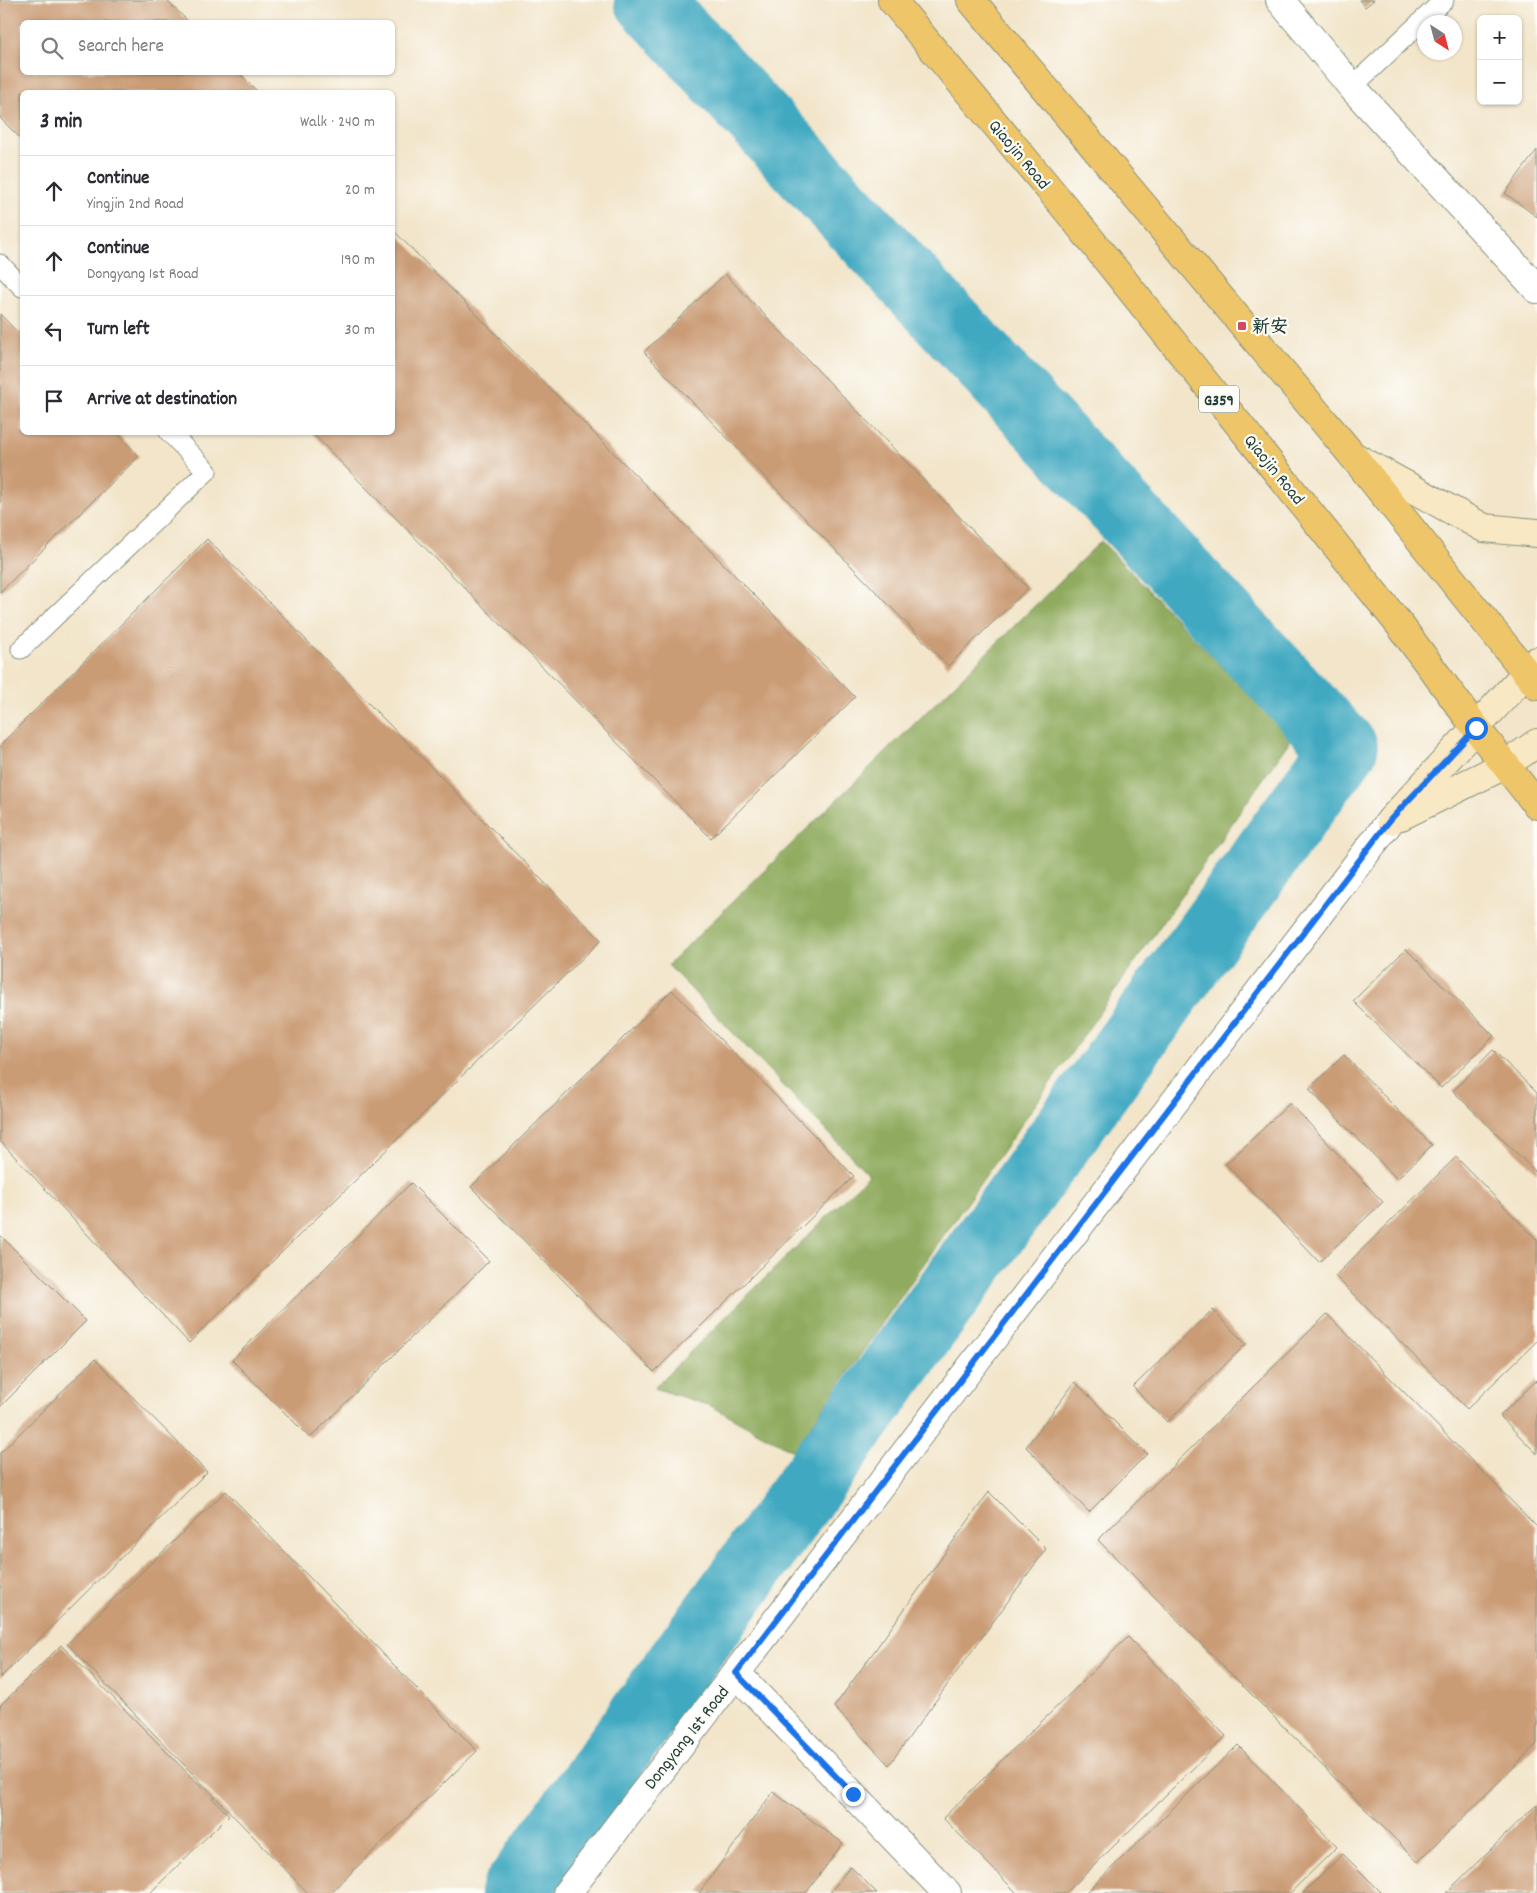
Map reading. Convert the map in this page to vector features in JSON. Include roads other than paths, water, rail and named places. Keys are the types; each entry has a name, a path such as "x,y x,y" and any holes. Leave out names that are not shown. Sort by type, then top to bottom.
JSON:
{"highway":[{"name":"Qiaojin Road","path":"892,0 1066,209 1393,616 1476,728 1537,805"},
{"path":"971,0 1533,673"}],"street":[{"path":"1280,0 1352,87 1537,289"},
{"path":"1353,456 1484,528 1537,533"},
{"path":"1390,820 1476,728 1533,673"},
{"path":"1390,820 1406,815 1505,765 1537,743"},
{"name":"Dongyang 1st Road","path":"567,1893 1390,820"},
{"path":"736,1673 947,1893"}],"lane":[{"path":"1352,87 1444,0"},
{"path":"0,264 20,285"},
{"path":"21,649 207,471 172,435"}],"waterway":[{"path":"514,1893 1344,748 648,0"}],"place":[{"name":"新安","path":"1242,326"}]}
